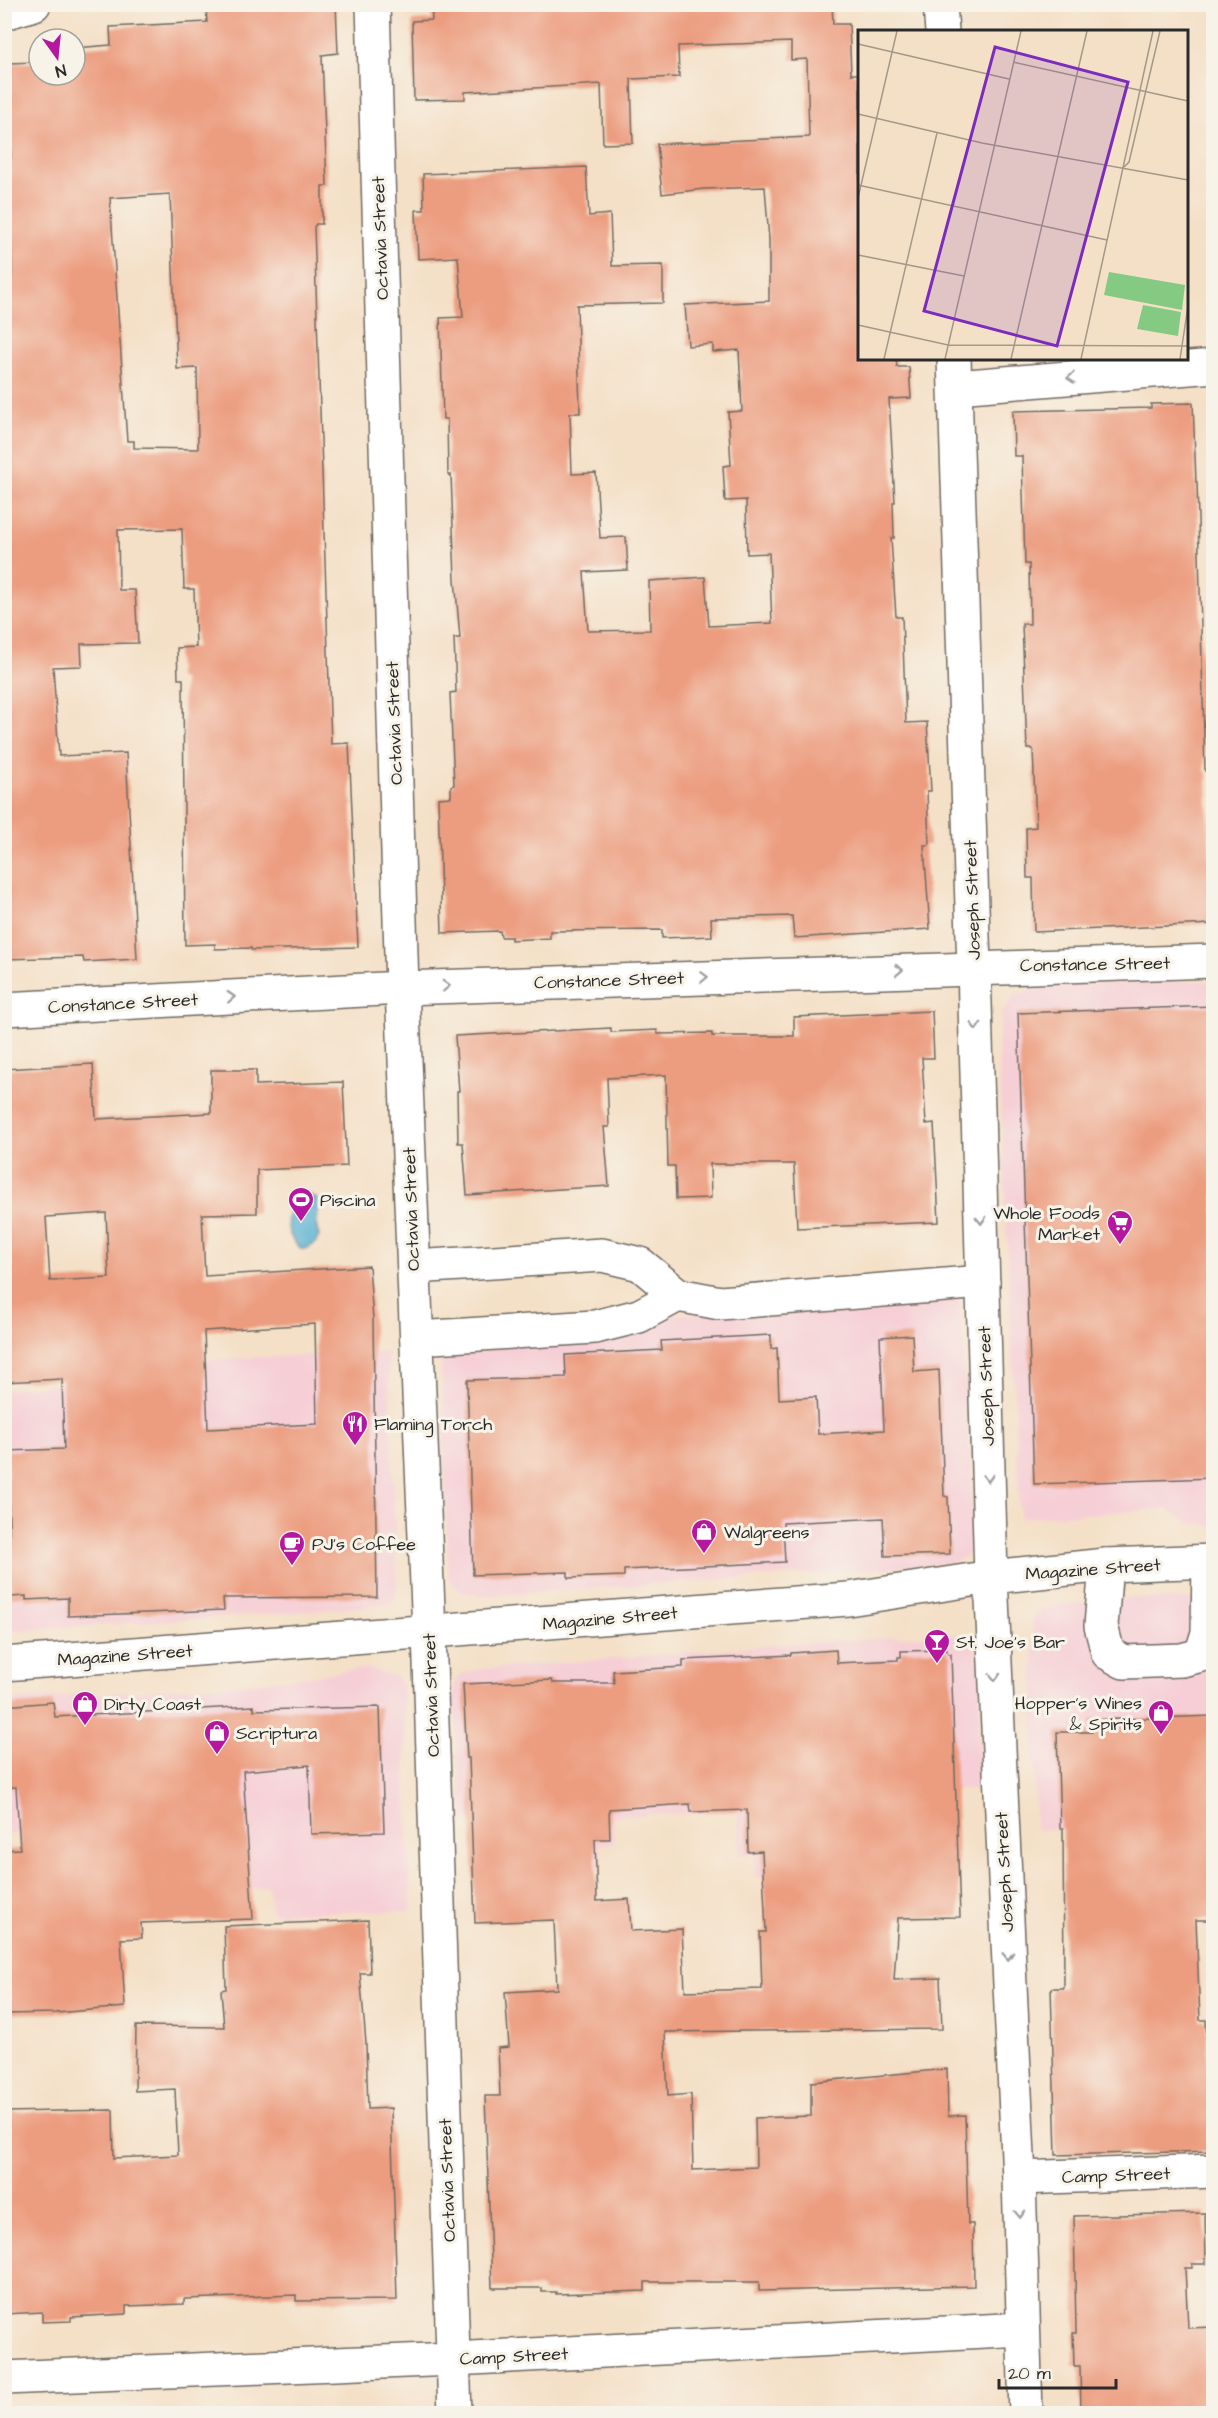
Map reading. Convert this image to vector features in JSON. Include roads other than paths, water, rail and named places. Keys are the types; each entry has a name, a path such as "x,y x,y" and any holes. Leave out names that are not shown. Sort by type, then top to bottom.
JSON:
{"street":[{"path":"4,13 34,4"},
{"name":"Octavia Street","path":"373,4 402,988 429,1632 455,2414"},
{"path":"940,4 942,30"},
{"path":"955,373 1214,366"},
{"name":"Joseph Street","path":"955,373 991,1577 1019,2178 1026,2414"},
{"name":"Constance Street","path":"4,1009 402,988 974,967 1214,961"},
{"path":"414,1267 602,1255 640,1264 678,1295 720,1303 983,1282"},
{"path":"417,1338 595,1327 639,1316 678,1295"},
{"path":"1107,1565 1101,1626 1108,1653 1124,1662 1182,1660 1201,1655 1208,1633 1211,1561"},
{"name":"Magazine Street","path":"4,1664 848,1599 991,1577 1107,1565 1211,1561"},
{"name":"Camp Street","path":"1019,2178 1214,2171"},
{"name":"Camp Street","path":"4,2378 453,2359 1023,2330"}],"water":[{"name":"Piscina","path":"302,1195 310,1195 318,1200 319,1236 313,1245 303,1249 292,1238 288,1222 291,1206 295,1199"}],"place":[{"name":"Piscina","path":"301,1223"},
{"name":"Whole Foods Market","path":"1120,1246"},
{"name":"Flaming Torch","path":"355,1447"},
{"name":"Walgreens","path":"704,1555"},
{"name":"PJ's Coffee","path":"292,1567"},
{"name":"St. Joe's Bar","path":"937,1665"},
{"name":"Dirty Coast","path":"85,1727"},
{"name":"Hopper's Wines & Spirits","path":"1161,1736"},
{"name":"Scriptura","path":"217,1756"}]}
